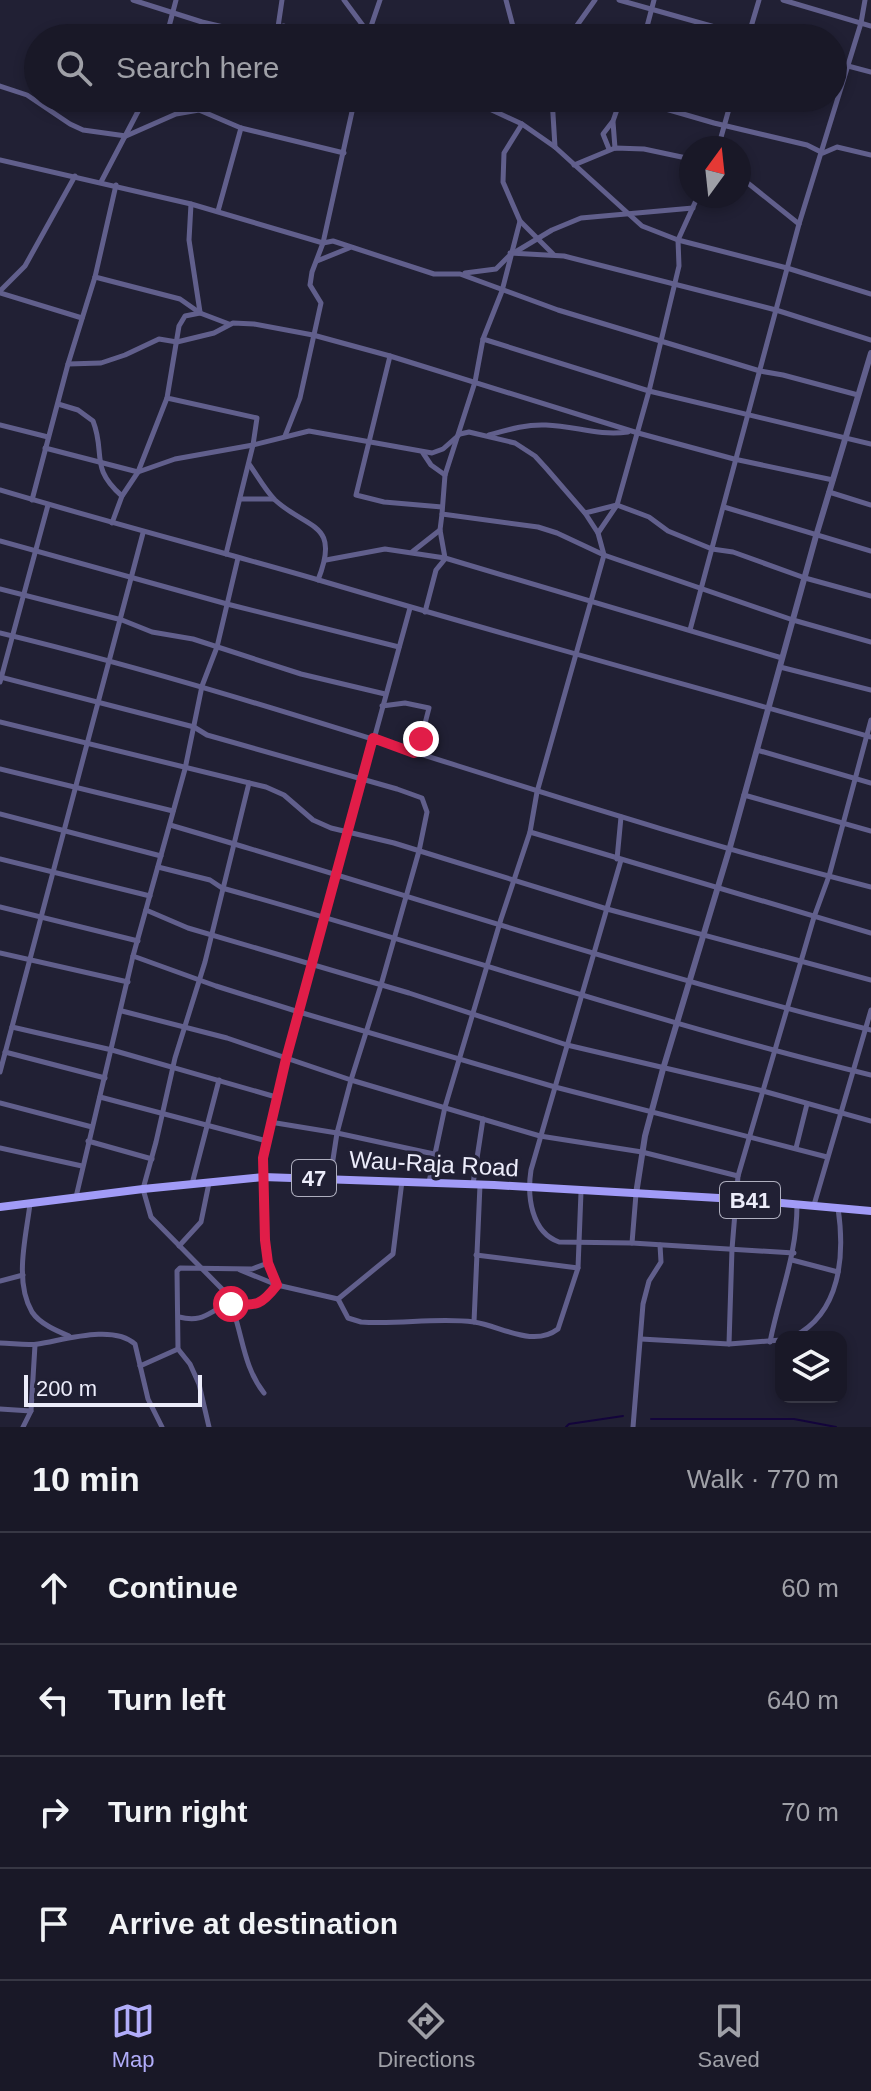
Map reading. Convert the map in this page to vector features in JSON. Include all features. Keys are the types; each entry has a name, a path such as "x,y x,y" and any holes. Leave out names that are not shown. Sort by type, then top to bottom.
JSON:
{"main road":[{"name":"Wau-Raja Road","path":"0,1207 263,1177 632,1193"},
{"name":"B41","path":"632,1193 871,1211"}],"street":[{"path":"133,0 212,24"},
{"path":"169,24 176,0"},
{"path":"274,0 282,1 278,24"},
{"path":"344,0 360,24"},
{"path":"371,24 380,0"},
{"path":"506,0 512,24"},
{"path":"576,24 595,0"},
{"path":"619,0 707,24"},
{"path":"648,24 654,0"},
{"path":"753,24 759,0"},
{"path":"783,0 871,26"},
{"path":"865,0 847,66 871,72"},
{"path":"0,86 24,94"},
{"path":"53,112 77,128 126,136 184,112"},
{"path":"101,182 138,112"},
{"path":"204,112 241,128 344,153"},
{"path":"285,436 300,398 321,303 310,285 323,243 352,112"},
{"path":"496,112 522,124 555,147 624,213 642,226 678,240 787,268 871,294"},
{"path":"553,112 555,147"},
{"path":"612,148 616,112"},
{"path":"678,112 807,145 823,153 837,147 871,155"},
{"path":"722,136 728,112"},
{"path":"690,630 799,224 834,112"},
{"path":"612,148 603,134 613,121"},
{"path":"522,124 504,153 503,182 520,221 554,255"},
{"path":"218,212 241,128"},
{"path":"574,165 612,148 644,149 679,156"},
{"path":"0,160 191,204 323,243 333,241 434,274 496,269 510,253 581,218 694,208"},
{"path":"75,176 25,266 0,292 82,318"},
{"path":"32,500 95,277 116,185"},
{"path":"751,186 799,224"},
{"path":"191,204 190,250 200,313"},
{"path":"598,533 617,505 679,266 678,240 694,208"},
{"path":"425,612 436,570 445,558 440,530 445,475 460,434 483,339 502,291 520,221"},
{"path":"316,261 350,247"},
{"path":"510,253 554,255 776,310 871,340"},
{"path":"460,274 502,291 661,341 760,371 858,395"},
{"path":"95,277 180,299 200,313 230,325"},
{"path":"112,523 122,496 138,472 154,438 167,398 179,326 185,316 200,313"},
{"path":"68,364 112,361 159,339 177,342 214,333 230,325 254,324 313,335 390,356 634,432 734,459 833,480"},
{"path":"483,339 649,391 871,444"},
{"path":"632,1243 632,1193 663,1069 730,847 816,536 871,353"},
{"path":"390,356 356,495 538,527 604,555 702,589 871,642"},
{"path":"167,398 257,418 226,554"},
{"path":"58,404 78,410 93,421 98,462 109,485 122,496"},
{"path":"488,435 543,424 577,428 600,435 634,432"},
{"path":"0,425 48,437"},
{"path":"45,448 138,472 175,459 315,431 432,453 443,449 460,434 469,432 515,443 535,456 585,513 598,533 604,555 537,792 530,832 445,1107 429,1182"},
{"path":"422,452 431,465 445,475"},
{"path":"249,463 274,499 313,524 325,540 326,560 318,580"},
{"path":"0,490 143,533 576,653 706,693 869,736"},
{"path":"829,492 871,505"},
{"path":"240,499 274,499"},
{"path":"48,505 0,679 194,727 220,739 422,798 427,812 419,851 351,1080 337,1133 330,1179"},
{"path":"585,513 617,505 649,517 668,531 712,549 733,552 805,578 871,596"},
{"path":"724,507 871,551"},
{"path":"412,552 440,530"},
{"path":"0,1072 143,533"},
{"path":"0,541 227,604 399,647"},
{"path":"326,560 385,549 445,558 782,658"},
{"path":"76,1197 133,956 185,769 202,686 217,647 238,558"},
{"path":"0,589 122,620 152,632 193,639 301,674 385,694"},
{"path":"277,1285 268,1263 265,1240 263,1158 270,1122 410,608"},
{"path":"0,633 202,686 537,792 871,887"},
{"path":"780,667 871,690"},
{"path":"382,706 405,703 429,708 414,753"},
{"path":"729,1344 738,1176 814,917 829,876 871,720"},
{"path":"0,722 249,783 284,795 313,820 348,833 419,851 607,909 871,980"},
{"path":"757,750 871,783"},
{"path":"0,769 173,811"},
{"path":"249,783 143,1189 151,1217 225,1292 246,1361 264,1393"},
{"path":"744,795 871,831"},
{"path":"0,814 161,856"},
{"path":"621,817 619,860 607,909 540,1136 529,1188 541,1232 559,1242 632,1243 793,1256 838,1272"},
{"path":"170,825 592,955 868,1030"},
{"path":"530,832 871,933"},
{"path":"0,859 150,896"},
{"path":"158,867 210,880 222,888 325,916 676,1024 871,1075"},
{"path":"0,907 138,941"},
{"path":"146,910 168,921 567,1045 763,1091 871,1121"},
{"path":"0,953 128,982"},
{"path":"133,956 299,1012 555,1087 827,1157"},
{"path":"814,1206 868,1030 871,1010"},
{"path":"122,1011 184,1026 540,1136 642,1152 738,1176"},
{"path":"12,1027 112,1050 276,1097"},
{"path":"5,1052 105,1078"},
{"path":"192,1184 219,1080"},
{"path":"100,1097 267,1141"},
{"path":"0,1103 92,1127"},
{"path":"796,1148 807,1104"},
{"path":"474,1322 477,1185 483,1119"},
{"path":"270,1122 434,1154"},
{"path":"88,1141 152,1159"},
{"path":"0,1148 82,1166"},
{"path":"338,1299 393,1254 402,1181"},
{"path":"179,1246 201,1222 209,1182"},
{"path":"238,1270 277,1285 338,1299 348,1318 361,1322 474,1322 526,1336 545,1337 558,1329 578,1268 581,1192"},
{"path":"30,1204 23,1275 33,1312 52,1329 70,1336"},
{"path":"770,1342 777,1306 793,1256 797,1204"},
{"path":"803,1331 828,1304 838,1272 842,1255 838,1208"},
{"path":"633,1427 643,1304 649,1281 661,1262 660,1245"},
{"path":"476,1255 578,1268"},
{"path":"209,1427 199,1384 190,1364 178,1349 177,1271 180,1268 252,1269 268,1263"},
{"path":"0,1281 23,1275"},
{"path":"179,1317 192,1320 203,1318 231,1304 256,1306 277,1285"},
{"path":"0,1343 35,1345 70,1336 114,1335 128,1338 135,1344 148,1399 162,1427"},
{"path":"641,1339 729,1344 775,1341"},
{"path":"23,1427 31,1411 35,1345"},
{"path":"140,1366 178,1349"},
{"path":"0,1409 31,1411"}],"waterway":[{"path":"566,1427 623,1416"},
{"path":"651,1419 794,1419 836,1427"}],"route":[{"path":"231,1304 256,1306 277,1285 268,1263 265,1240 263,1158 276,1097 373,738 414,753 421,739"}]}
